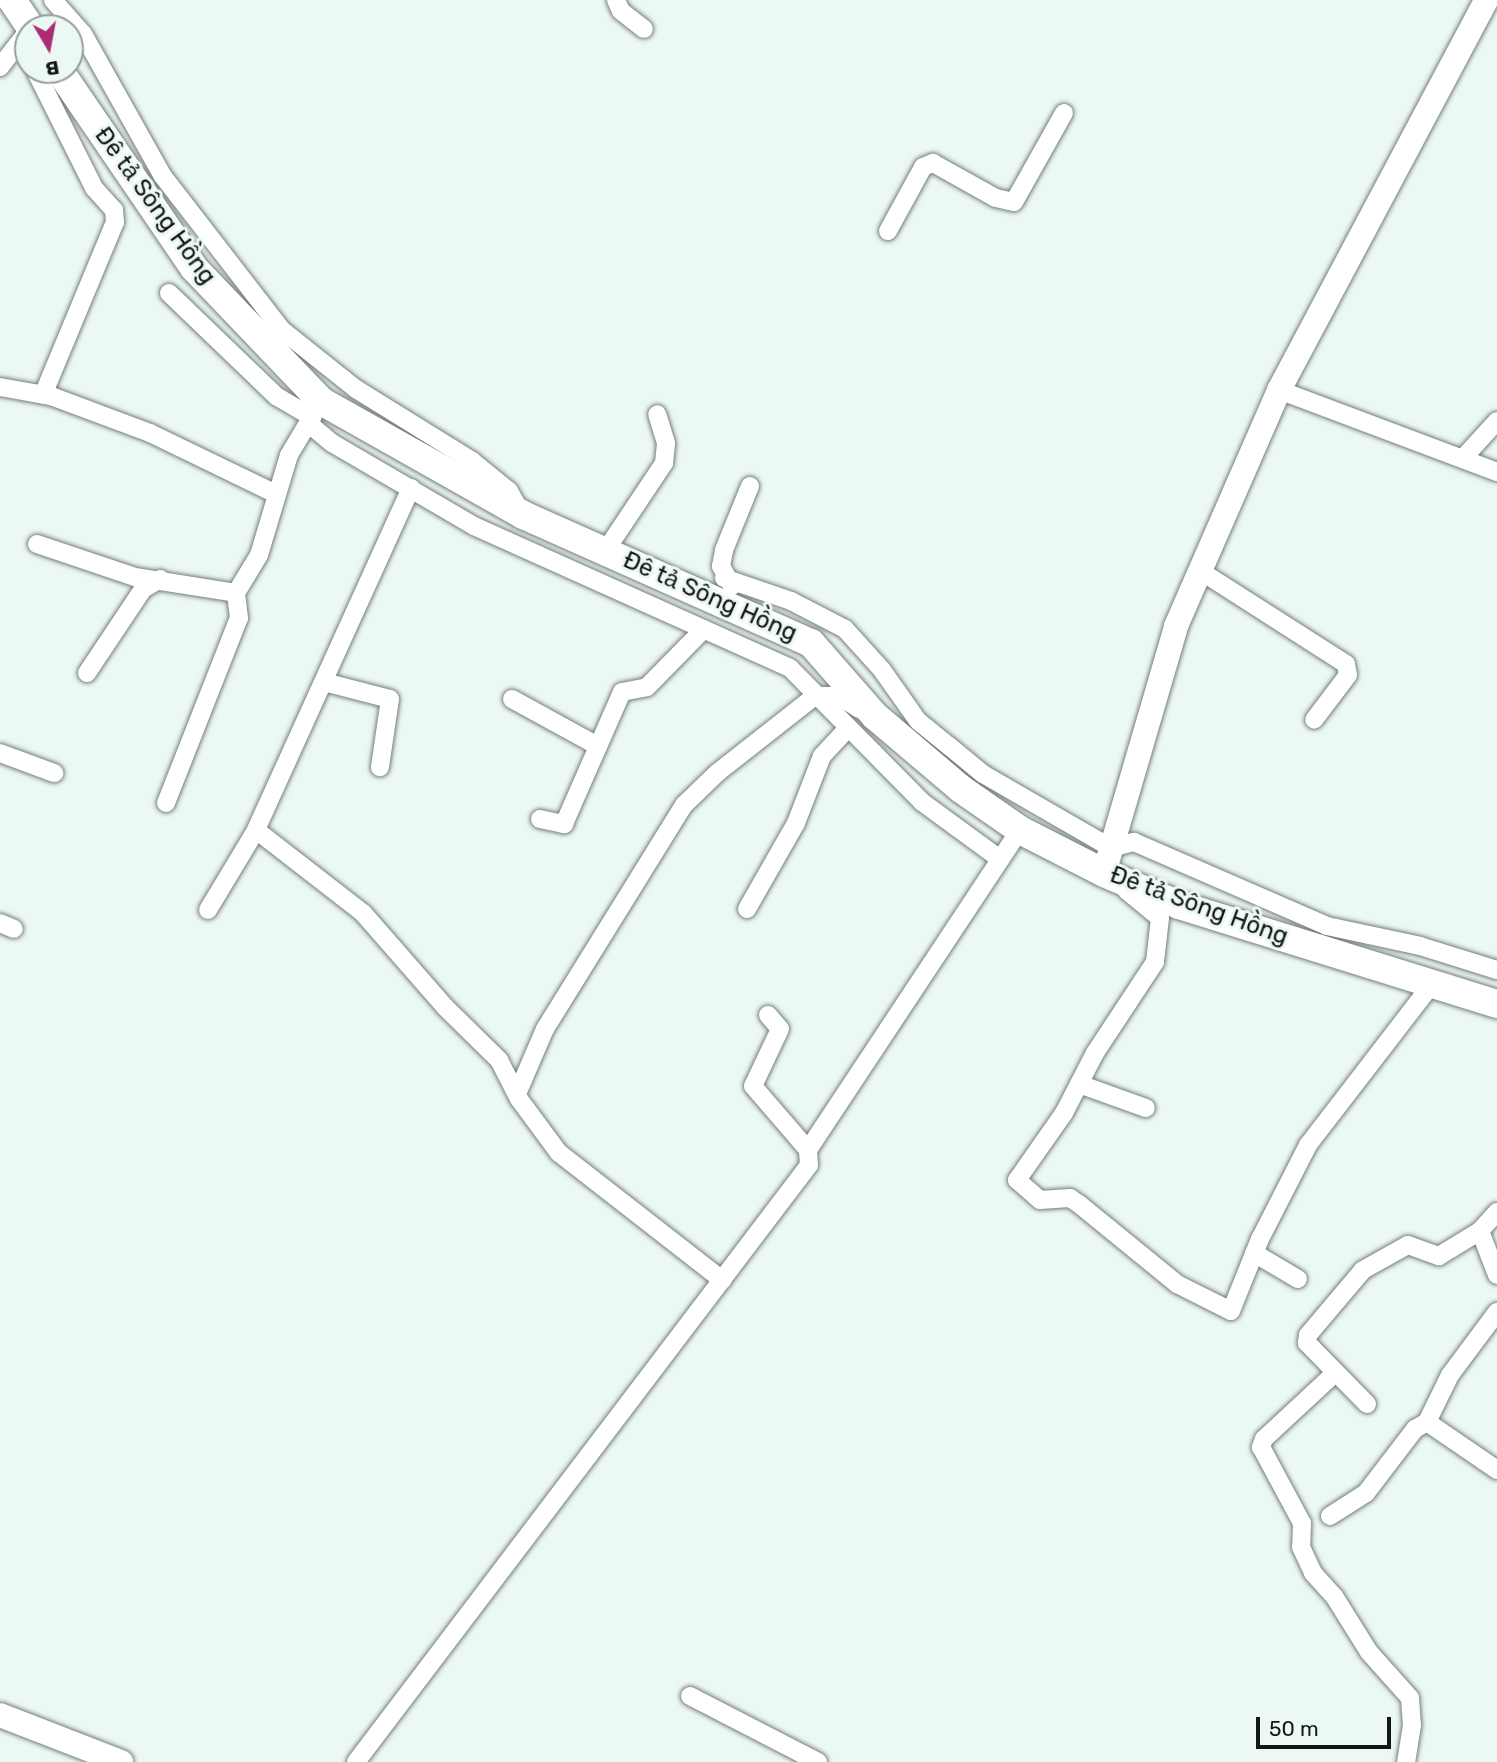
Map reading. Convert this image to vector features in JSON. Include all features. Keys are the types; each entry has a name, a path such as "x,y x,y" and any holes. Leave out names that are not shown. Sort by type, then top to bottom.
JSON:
{"main road":[{"name":"Đê tả Sông Hồng","path":"69,84 194,268 264,340 314,414 523,515 811,643 875,716 935,768 1020,830 1108,861 1180,905 1497,1004"}],"street":[{"path":"53,0 83,34 162,175 250,294 282,330 356,389 490,476 509,491 523,515"},
{"path":"616,0 621,11 644,29"},
{"path":"1108,861 1176,626 1202,572 1279,390 1486,0"},
{"path":"0,67 14,49"},
{"path":"42,84 94,188 114,210 116,222 43,395"},
{"path":"888,231 923,167 933,163 996,198 1014,202 1064,113"},
{"path":"169,293 276,396 314,414 332,443 474,526 790,668 847,729 922,802 1000,859"},
{"path":"250,294 264,340"},
{"path":"0,387 43,395 150,433 274,493"},
{"path":"1279,390 1465,456 1497,472"},
{"path":"166,803 239,618 236,593 259,555 274,493 314,414"},
{"path":"606,551 664,463 666,443 657,414"},
{"path":"1465,456 1497,421"},
{"path":"750,486 724,550 724,578 761,621"},
{"path":"208,910 256,830 324,682 376,558 411,488"},
{"path":"37,544 135,577 236,593"},
{"path":"1202,572 1346,664 1348,675 1314,720"},
{"path":"724,578 790,601 845,629 882,670 918,721 935,768"},
{"path":"88,673 143,589 160,579"},
{"path":"540,819 564,824 622,692 647,687 704,629"},
{"path":"324,682 390,699 380,767"},
{"path":"517,1094 545,1029 684,805 717,773 815,696 838,696 875,716"},
{"path":"512,699 598,746"},
{"path":"918,721 983,774 1108,861 1160,918 1155,961 1079,1084 1018,1175 1018,1184 1046,1202 1070,1198 1177,1284 1231,1311 1254,1253 1308,1145 1432,984"},
{"path":"747,909 796,823 822,756 847,729"},
{"path":"0,753 54,773"},
{"path":"256,830 351,900 445,1007 499,1060 517,1094 559,1153 722,1280"},
{"path":"808,1150 1020,830"},
{"path":"1108,861 1134,842 1328,926 1420,946 1497,970"},
{"path":"356,1762 809,1165 808,1150 753,1086 780,1029 768,1015"},
{"path":"1079,1084 1146,1108"},
{"path":"1367,1404 1335,1373 1306,1339 1363,1270 1408,1245 1439,1256 1480,1231 1497,1212"},
{"path":"1480,1231 1497,1275"},
{"path":"1254,1253 1298,1279"},
{"path":"1330,1516 1366,1493 1415,1429 1427,1422 1450,1375 1497,1312"},
{"path":"1335,1373 1264,1439 1261,1447 1302,1523 1301,1547 1313,1573 1334,1596 1369,1652 1410,1698 1412,1725 1406,1762"},
{"path":"1427,1422 1497,1469"},
{"path":"691,1696 818,1762"},
{"path":"0,1715 121,1762"}]}
